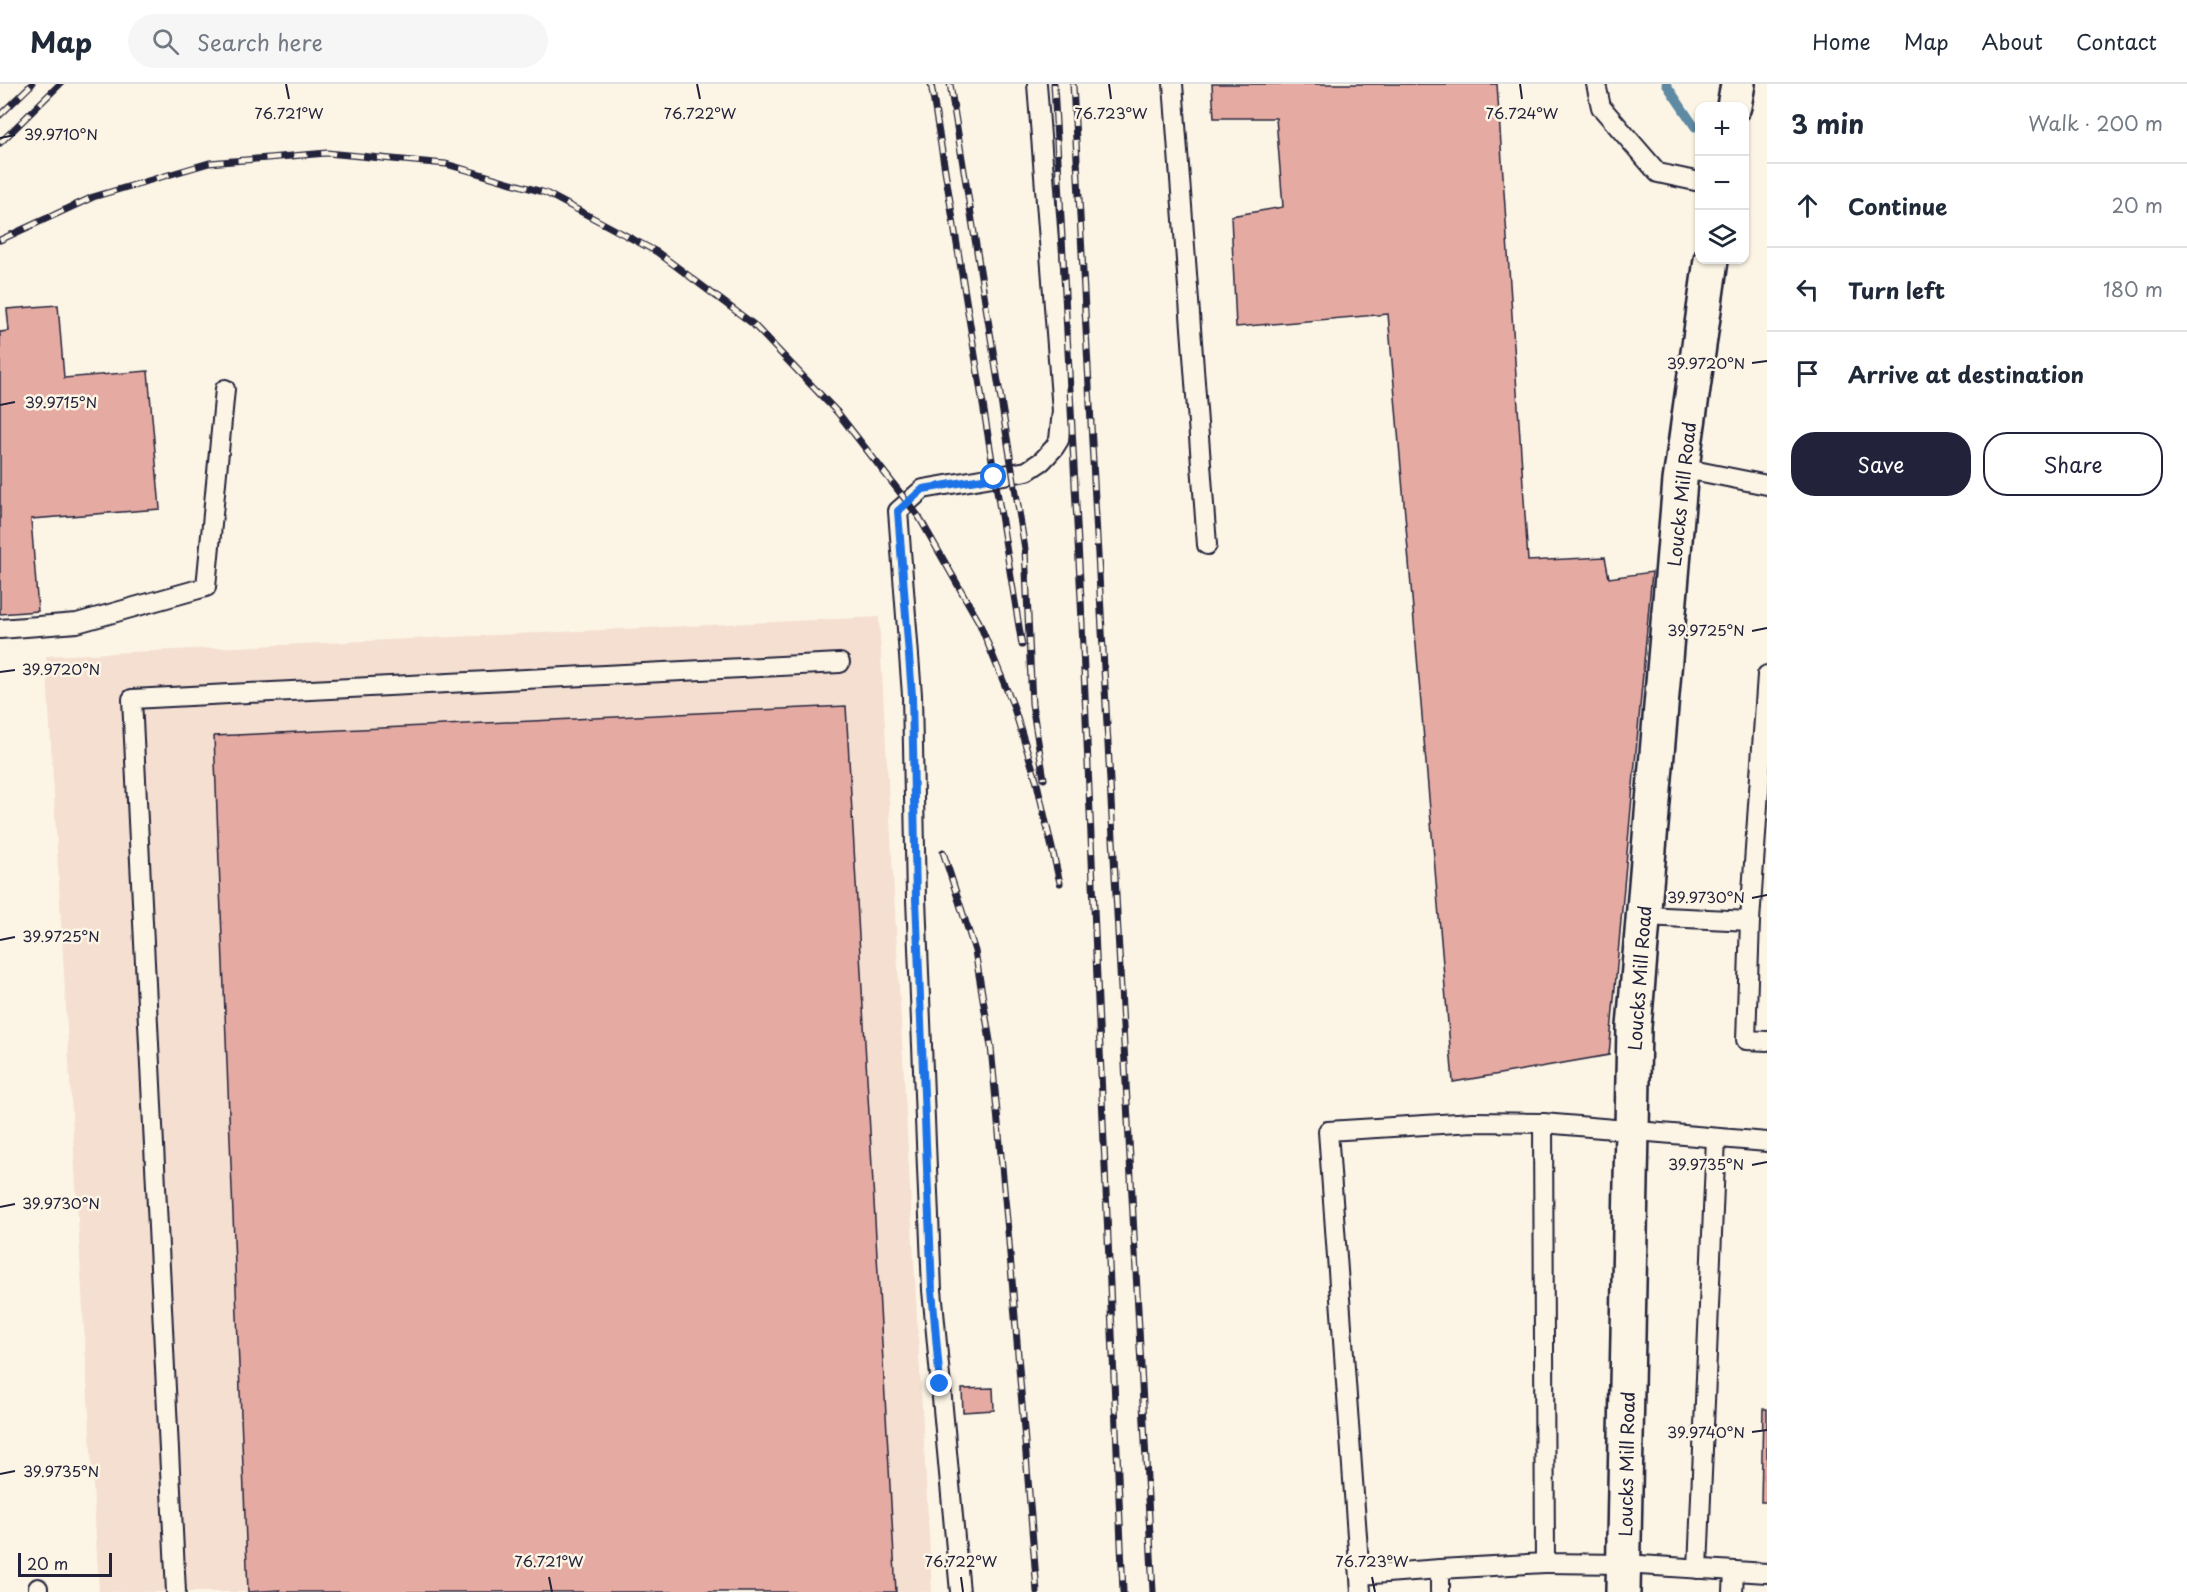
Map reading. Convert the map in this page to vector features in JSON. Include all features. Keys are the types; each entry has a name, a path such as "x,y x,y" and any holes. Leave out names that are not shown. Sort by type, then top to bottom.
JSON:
{"street":[{"path":"1735,102 1738,84"},
{"name":"Loucks Mill Road","path":"1624,1578 1634,1027 1682,468 1710,264"}],"lane":[{"path":"960,1592 932,1290 916,899 912,695 898,511 923,489 1027,471 1042,461 1059,440 1062,411 1037,84"},
{"path":"1173,84 1207,545"},
{"path":"1596,84 1601,107 1658,173 1695,181"},
{"path":"0,629 77,623 206,587 225,389"},
{"path":"1682,468 1767,485"},
{"path":"176,1592 132,699 840,663"},
{"path":"1767,675 1750,921 1746,1040 1767,1041"},
{"path":"1644,916 1750,921"},
{"path":"1767,1142 1543,1123 1473,1122 1328,1131 1360,1583 1440,1569 1545,1563 1624,1578 1698,1569 1767,1574"},
{"path":"1543,1123 1545,1563"},
{"path":"1698,1569 1716,1138"},
{"path":"1440,1569 1440,1592"},
{"path":"1733,1592 1734,1571"}],"shaded area":[{"path":"879,617 932,1592 99,1592 46,656"}],"building":[{"path":"1212,84 1497,84 1528,561 1605,557 1609,578 1652,572 1609,1055 1453,1082 1388,314 1236,327 1231,216 1283,207 1276,118 1214,118"},
{"path":"58,305 64,378 148,371 160,509 31,519 38,611 0,614 0,332 9,331 7,309"},
{"path":"846,706 896,1592 280,1592 280,1590 248,1592 214,736"},
{"path":"993,1388 994,1410 963,1412 962,1389"},
{"path":"1763,1409 1767,1409 1767,1502 1761,1502"}],"waterway":[{"path":"1666,84 1695,127"}],"railway":[{"path":"0,115 32,84"},
{"path":"0,143 60,84"},
{"path":"931,84 1022,645"},
{"path":"950,84 1025,549 1032,704 1044,779"},
{"path":"1054,84 1081,600 1123,1592"},
{"path":"1073,84 1153,1592"},
{"path":"0,240 93,197 209,163 327,153 446,164 546,193 657,252 753,324 838,413 919,517 979,622 1013,705 1036,779 1060,883"},
{"path":"943,852 975,951 991,1047 1037,1592"}],"route":[{"path":"940,1384 932,1290 916,899 912,695 898,511 923,489 994,477"}]}
